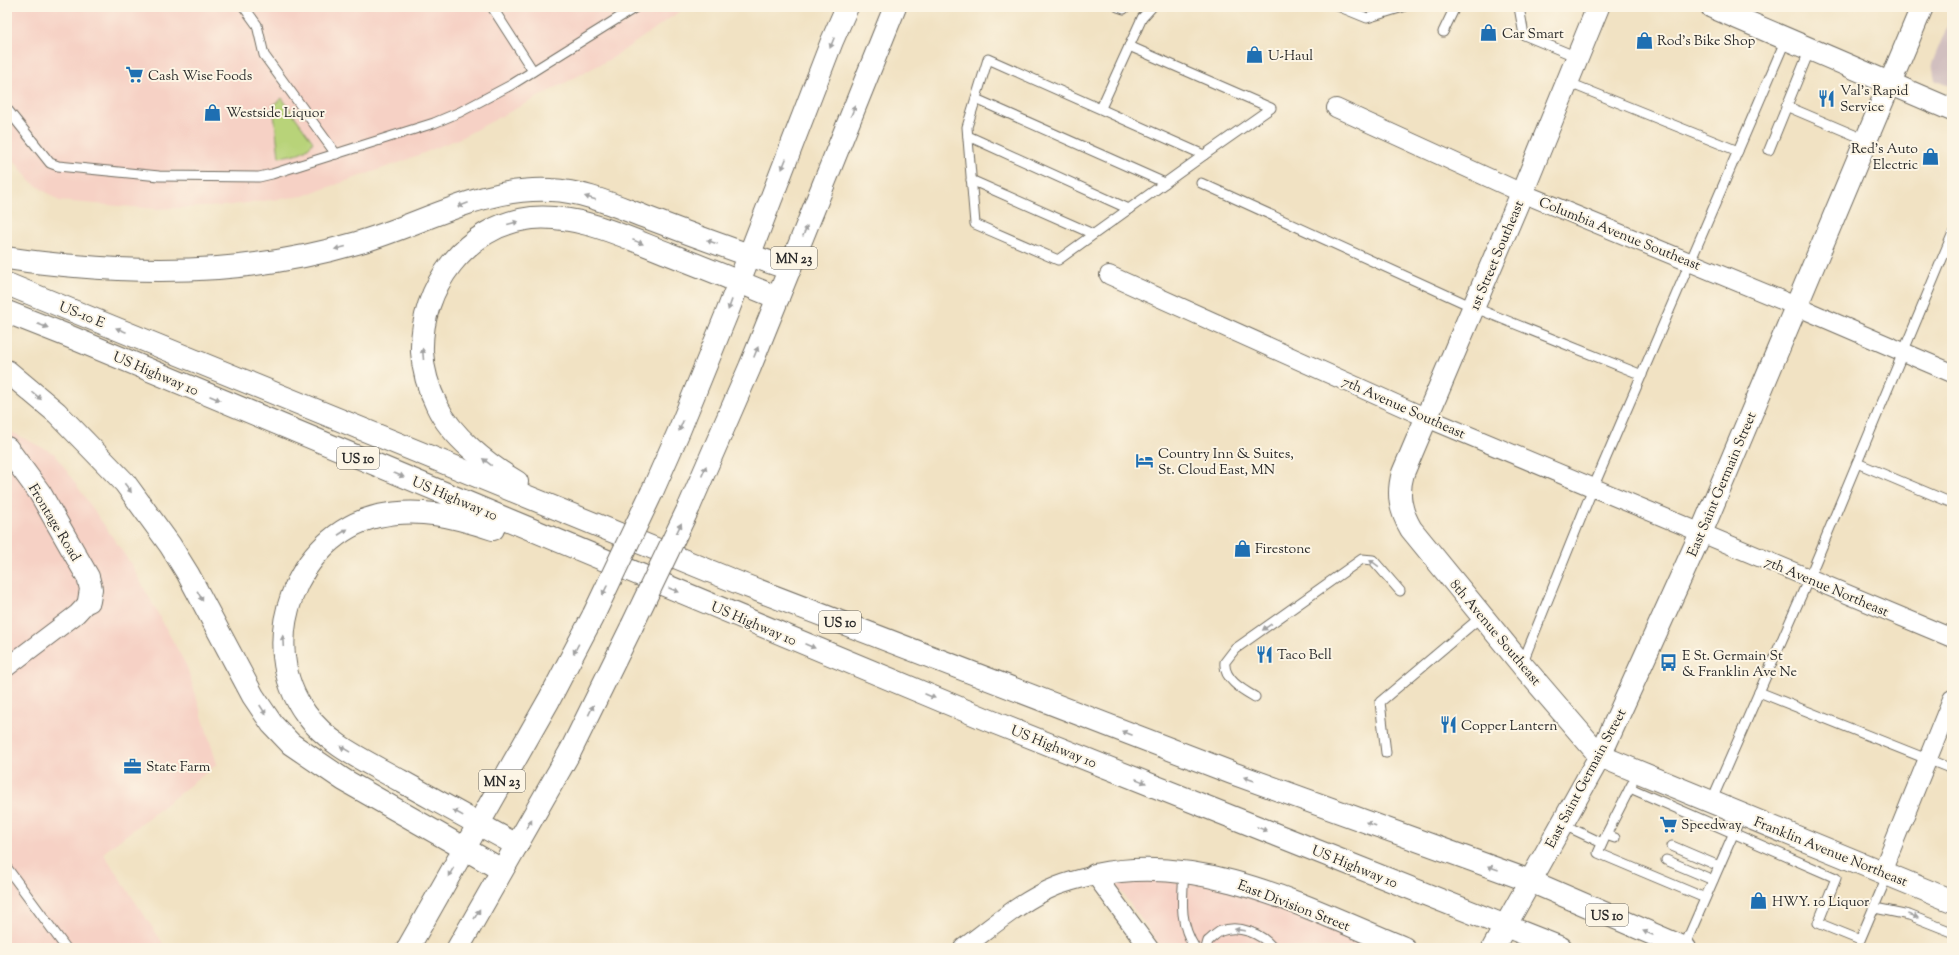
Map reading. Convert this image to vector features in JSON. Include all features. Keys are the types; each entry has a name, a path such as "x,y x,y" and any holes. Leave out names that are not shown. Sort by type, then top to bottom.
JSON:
{"main road":[{"name":"MN 23","path":"408,948 549,700 594,614 652,492 679,431 739,282 832,41 847,7"},
{"name":"MN 23","path":"458,948 571,750 689,507 750,367 895,7"},
{"name":"1st Street Southeast","path":"1400,504 1400,486 1403,473 1474,308 1598,7"},
{"path":"1712,7 1739,12 1786,39 1952,110"},
{"name":"East Saint Germain Street","path":"1493,948 1504,925 1600,756 1702,533 1922,7"},
{"path":"7,258 24,261 133,270 180,270 242,267 284,260 356,244 391,233 466,204 496,195 526,190 552,190 580,194 611,204 790,269"},
{"path":"606,529 515,481 497,469 478,455 463,440 438,408 425,371 422,353 426,315 437,284 446,269 458,255 474,242 492,231 507,224 548,217 570,220 620,234 778,298"},
{"name":"US-10 E","path":"7,284 157,345"},
{"name":"US Highway 10","path":"7,312 68,336 995,723 1504,925"},
{"name":"US Highway 10","path":"157,345 747,586 1225,770 1530,881"},
{"path":"7,371 57,413 81,436 125,484 143,507 170,545 188,574 253,696 272,724 292,744 313,760 502,870"},
{"name":"Frontage Road","path":"7,448 40,493 88,577 91,589 89,600"},
{"name":"8th Avenue Southeast","path":"1400,504 1411,529 1522,665 1600,756"},
{"path":"516,845 339,746 318,729 297,702 286,669 283,633 289,600 304,570 315,556 328,543 344,531 377,516 418,512 463,519 628,571"},
{"name":"Franklin Avenue Northeast","path":"1600,756 1634,780 1711,802 1742,814 1792,847 1885,873 1952,901"},
{"name":"East Division Street","path":"1096,875 1132,869 1184,871 1246,884 1400,947"},
{"name":"US 10","path":"1530,881 1685,948"},
{"name":"US 10","path":"1504,925 1561,948"}],"street":[{"name":"Columbia Avenue Southeast","path":"1336,108 1522,193 1796,306 1952,373"},
{"name":"7th Avenue Southeast","path":"1109,275 1426,418 1702,533"},
{"name":"7th Avenue Northeast","path":"1702,533 1952,638"},
{"path":"7,667 77,614 89,600"},
{"path":"1885,873 1952,699"},
{"path":"1096,875 1149,948"},
{"name":"East Division Street","path":"962,948 1033,898 1056,886 1096,875"}],"lane":[{"path":"244,7 257,25 264,55 336,154"},
{"path":"492,7 533,71"},
{"path":"7,108 46,159 50,163 58,166 159,176 259,177 434,123 460,112 533,71 636,7"},
{"path":"1101,108 1142,18 1152,7"},
{"path":"1340,7 1367,18 1402,7"},
{"path":"1443,32 1455,7"},
{"path":"1519,7 1524,35 1578,57"},
{"path":"1522,665 1593,488 1786,39"},
{"path":"1129,46 1271,108 1058,260 975,224 967,127 988,58 1204,155"},
{"path":"1769,150 1810,50"},
{"path":"1567,82 1738,151"},
{"path":"976,99 1165,183"},
{"path":"1786,106 1866,140"},
{"path":"968,136 1129,209"},
{"path":"971,180 1093,234"},
{"path":"1202,183 1474,308 1642,375"},
{"path":"1711,802 1810,578 1951,238"},
{"path":"1857,463 1952,503"},
{"path":"1255,697 1238,687 1226,672 1225,662 1235,649 1362,559 1373,560 1400,591"},
{"path":"1386,753 1380,702 1482,616"},
{"path":"1759,692 1952,769"},
{"path":"1705,898 1598,853 1602,843 1610,836 1617,822 1634,780 1733,834 1792,847 1836,878 1818,923 1860,940 1875,908 1885,873"},
{"path":"1685,948 1742,814"},
{"path":"1562,824 1602,843"},
{"path":"1672,846 1720,866"},
{"path":"1666,860 1713,880"},
{"path":"7,868 66,948"},
{"path":"1184,871 1182,919 1185,931 1195,948"},
{"path":"1875,908 1909,914 1952,932"},
{"path":"1206,948 1208,941 1220,931 1239,929 1260,936 1273,948"}],"shaded area":[{"path":"7,7 686,7 614,57 460,138 404,161 303,196 223,206 157,209 59,201 30,181 7,151"},
{"path":"1952,15 1952,87 1935,80 1932,63"},
{"path":"7,430 55,454 131,564 187,667 217,764 103,853 166,948 7,948"},
{"path":"1144,878 1236,888 1381,948 1162,948 1114,882"}],"green space":[{"path":"282,98 313,142 306,149 293,155 279,157 273,105"}],"place":[{"name":"Car Smart","path":"1489,33"},
{"name":"Rod’s Bike Shop","path":"1644,40"},
{"name":"U-Haul","path":"1255,55"},
{"name":"Cash Wise Foods","path":"135,75"},
{"name":"Val's Rapid Service","path":"1827,98"},
{"name":"Westside Liquor","path":"213,112"},
{"name":"Red’s Auto Electric","path":"1931,156"},
{"name":"Country Inn & Suites, St. Cloud East, MN","path":"1145,461"},
{"name":"Firestone","path":"1242,548"},
{"name":"Taco Bell","path":"1264,654"},
{"name":"E St. Germain St & Franklin Ave Ne","path":"1669,663"},
{"name":"Copper Lantern","path":"1448,725"},
{"name":"State Farm","path":"133,766"},
{"name":"Speedway","path":"1668,824"},
{"name":"HWY. 10 Liquor","path":"1759,901"}]}
